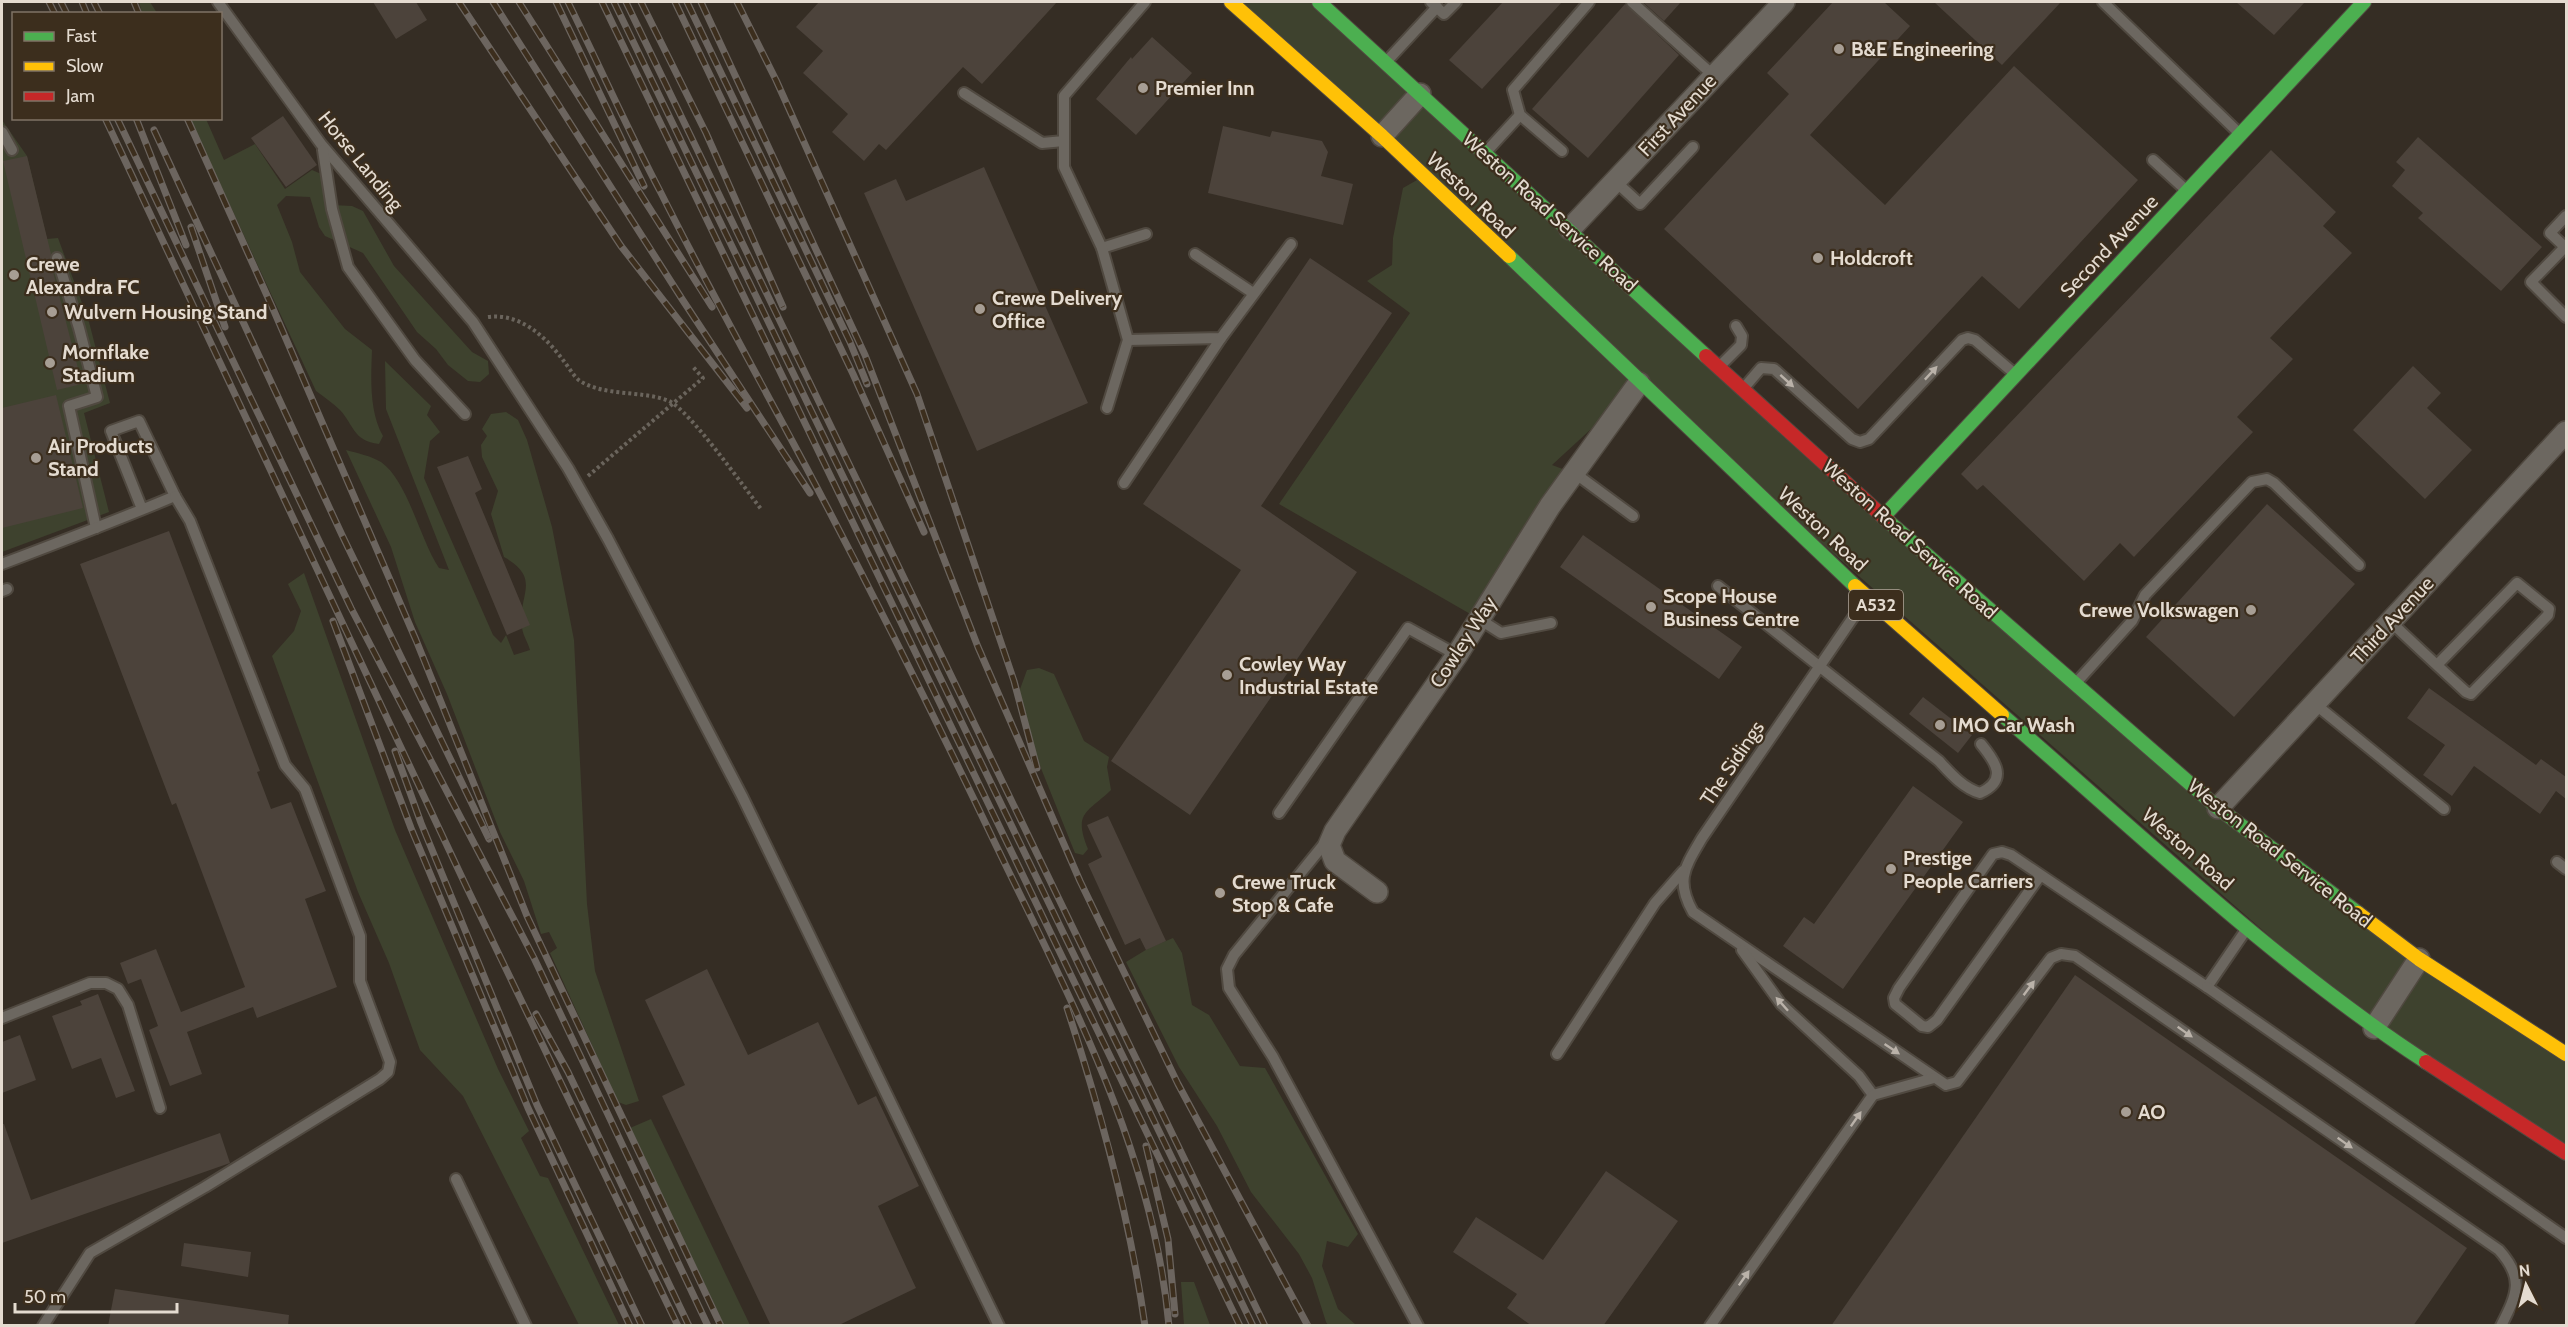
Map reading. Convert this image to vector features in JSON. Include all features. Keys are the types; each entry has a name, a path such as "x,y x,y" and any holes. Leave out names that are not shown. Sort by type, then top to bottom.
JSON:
{"street":[{"name":"Weston Road","path":"1231,2 1382,136 1639,383 1867,597 2248,928 2374,1028 2566,1153"},
{"name":"Weston Road Service Road","path":"1319,2 1384,64 1570,229 1883,517 2218,808 2419,959 2566,1054"},
{"name":"First Avenue","path":"1570,229 1784,2"},
{"name":"Second Avenue","path":"1883,517 2364,2"},
{"path":"1382,136 1420,94"},
{"name":"Cowley Way","path":"1335,831 1456,655 1550,506 1639,383"},
{"name":"Third Avenue","path":"2218,808 2566,432"},
{"path":"1335,831 1329,845 1335,861 1377,892"},
{"path":"2374,1028 2419,959"}],"lane":[{"name":"Horse Landing","path":"218,2 321,144 473,322 578,485 609,539 742,796 999,1326"},
{"path":"1107,408 1128,340 1101,248 1064,167 1064,96 1145,2"},
{"path":"1384,64 1434,4 1444,14 1456,2"},
{"path":"1562,151 1520,115 1513,90 1589,2"},
{"path":"1632,2 1714,76"},
{"path":"2103,2 2240,134"},
{"path":"964,93 1042,143 1064,141"},
{"path":"1485,153 1520,115"},
{"path":"2,132 12,150"},
{"path":"321,144 326,155 332,208 348,267 415,360 465,414"},
{"path":"1615,181 1640,204 1693,147"},
{"path":"2153,160 2187,191"},
{"path":"2566,216 2550,233 2565,247 2531,282 2566,317"},
{"path":"1101,248 1146,234"},
{"path":"1124,483 1221,338 1291,244"},
{"path":"1195,254 1253,293"},
{"path":"57,258 80,328 97,397 69,406 96,528"},
{"path":"1720,367 1741,345 1742,336 1736,326"},
{"path":"1128,340 1221,338"},
{"path":"1743,389 1761,368 1774,369 1852,439 1860,442 1869,439 1962,340 1968,338 1975,340 2016,375"},
{"path":"43,1326 90,1253 205,1187 380,1079 388,1072 390,1062 360,981 360,936 304,789 285,765 190,521 175,496 139,421 111,431 142,510"},
{"path":"1575,474 1633,516"},
{"path":"2075,684 2133,621 2145,595 2252,482 2267,479 2274,483 2359,565"},
{"path":"2,564 175,496"},
{"path":"2391,622 2436,665 2471,694 2548,615 2549,609 2517,583 2436,665"},
{"path":"1718,586 1821,665 1939,761 1952,776 1980,793 1988,790 1998,770 1997,763 1981,744"},
{"name":"The Sidings","path":"1557,1054 1655,903 1683,871 1702,838 1867,597"},
{"path":"1479,619 1501,633 1551,623"},
{"path":"1279,813 1408,628 1456,655"},
{"path":"2315,704 2444,809"},
{"path":"1335,831 1234,955 1227,969 1229,988 1273,1057 1418,1326"},
{"path":"2040,876 1937,1020 1928,1027 1922,1026 1895,1004 1894,998 1899,988 1993,854 2002,852 2011,855 2207,987 2566,1238"},
{"path":"1683,871 1685,898 1693,912 1946,1085 1957,1082 2051,958 2061,954 2075,956 2499,1250 2511,1263 2517,1292 2501,1326"},
{"path":"2207,987 2248,928"},
{"path":"1736,942 1780,1004 1859,1076 1873,1095"},
{"path":"2,1018 90,983 106,983 118,989 128,1005 160,1108"},
{"path":"1710,1326 1873,1095 1934,1078"},
{"path":"456,1179 526,1326"}],"path":[{"path":"473,322 493,316 529,325 554,349 579,380 593,387 648,394 673,404 689,418 761,509"},
{"path":"578,485 702,378 693,368"}],"green space":[{"path":"139,2 150,2 156,12 142,12"},
{"path":"1231,2 1319,2 2218,808 2566,1053 2566,1153 2374,1028 1640,384 1552,465 1576,474 1479,619 1279,504 1410,313 1367,281 1392,265 1393,238 1403,188 1424,176"},
{"name":"Mornflake Stadium","path":"2,120 27,156 47,239 58,238 89,322 110,403 84,413 109,512 2,552"},
{"path":"190,120 206,120 224,160 255,144 285,189 312,170 326,176 332,205 352,206 363,211 394,266 472,352 488,361 489,374 480,382 468,381 448,365 436,349 417,332 363,253 325,236 319,227 310,197 286,196 277,205 292,242 300,272 345,329 372,350 373,405 383,436 379,444 364,440 359,436 340,410 316,391"},
{"path":"385,361 431,406 427,415 440,432 430,441 424,478 493,635 501,643 506,635 514,655 530,650 523,633 521,616 526,580 516,565 504,557 491,514 498,491 482,457 481,445 487,436 482,429 491,414 506,412 518,420 527,440 552,527 574,640 587,904 595,971 639,1101 626,1105 618,1102 550,953 557,948 549,932 541,934 524,881 500,832 447,694 415,622 391,547 346,450 377,460 390,471 399,483 439,568 449,570 386,409"},
{"path":"304,573 395,830 498,1069 529,1131 521,1138 540,1176 548,1178 619,1325 579,1325 463,1096 420,1050 389,963 358,892 272,656 294,631 301,611 288,584"},
{"path":"1039,668 1054,674 1084,741 1109,757 1107,767 1111,790 1089,809 1082,820 1088,849 1083,855 1075,853 1024,726 1019,692 1027,670"},
{"path":"1173,938 1182,953 1192,1005 1209,1015 1240,1066 1265,1068 1358,1234 1348,1247 1327,1241 1322,1266 1338,1309 1356,1325 1328,1325 1326,1322 1312,1278 1299,1254 1251,1192 1217,1126 1179,1067 1126,962 1149,948"},
{"path":"651,1119 750,1325 724,1325 630,1128"},
{"path":"1181,1282 1194,1282 1210,1325 1184,1325"}],"building":[{"path":"373,2 416,2 427,20 396,39"},
{"path":"819,2 1057,2 982,84 963,67 886,150 879,144 864,161 832,132 848,114 803,73 823,51 796,27"},
{"path":"1503,2 1562,2 1482,89 1449,60"},
{"path":"1643,2 1681,2 1664,21"},
{"path":"1833,2 1884,2 1910,26 1810,135 1885,205 2014,66 2138,180 2019,309 1982,276 1858,409 1664,229 1789,94 1767,73"},
{"path":"1934,2 2061,2 2002,65"},
{"path":"2236,2 2305,2 2274,35"},
{"path":"1625,4 1679,55 1588,158 1532,109"},
{"name":"Premier Inn","path":"1152,37 1192,73 1136,135 1096,99 1131,57 1132,59"},
{"path":"283,116 317,165 286,187 251,138"},
{"path":"1223,126 1270,137 1272,131 1322,141 1328,152 1321,176 1353,184 1343,225 1208,193"},
{"path":"2418,137 2542,247 2501,291 2418,218 2423,213 2392,186 2405,170 2396,162"},
{"path":"2271,150 2336,212 2323,226 2352,253 2270,338 2293,359 2237,417 2253,432 2134,557 2120,543 2084,581 1983,485 1977,490 1961,474"},
{"name":"Wulvern Housing Stand","path":"27,156 51,254 50,260 82,384 57,390 3,161"},
{"name":"Crewe Delivery Office","path":"984,167 1088,403 977,451 864,193 896,179 906,201"},
{"path":"1310,258 1392,313 1261,506 1357,572 1190,815 1111,761 1241,570 1143,504"},
{"path":"2413,366 2441,393 2427,408 2472,450 2425,499 2353,430"},
{"name":"Air Products Stand","path":"56,395 83,508 2,528 2,408"},
{"path":"468,456 482,489 475,493 530,625 507,635 437,467"},
{"name":"Crewe Volkswagen","path":"2267,504 2355,584 2234,717 2146,637"},
{"path":"169,531 260,771 257,772 271,809 291,802 326,891 305,899 337,987 257,1018 253,1007 187,1032 202,1074 170,1086 149,1030 158,1026 141,979 128,984 120,963 156,949 181,1012 245,987 176,803 172,805 80,564"},
{"name":"Scope House Business Centre","path":"1583,535 1742,647 1719,679 1560,567"},
{"path":"2429,688 2536,765 2541,759 2566,777 2566,799 2556,791 2540,814 2474,766 2452,796 2423,775 2445,745 2407,718"},
{"name":"IMO Car Wash","path":"1923,697 1972,735 1958,753 1909,714"},
{"name":"Prestige People Carriers","path":"1913,786 1963,822 1843,989 1783,946 1804,917 1814,924"},
{"path":"1108,816 1166,941 1146,950 1140,938 1125,945 1088,864 1102,857 1087,825"},
{"path":"707,969 748,1055 818,1022 858,1105 876,1096 919,1186 878,1206 916,1288 837,1326 771,1326 662,1096 685,1085 645,1000"},
{"name":"AO","path":"2075,975 2467,1248 2413,1326 1831,1326"},
{"path":"98,994 135,1091 116,1098 101,1058 72,1069 52,1016 82,1005 80,1001"},
{"path":"20,1035 36,1080 2,1093 2,1042"},
{"path":"2,1124 4,1124 31,1200 220,1133 230,1163 2,1243"},
{"path":"1606,1171 1678,1221 1603,1326 1532,1326 1507,1308 1517,1294 1453,1252 1476,1217 1543,1260"},
{"path":"184,1243 251,1252 248,1277 181,1266"},
{"path":"115,1289 289,1315 288,1326 108,1326"}],"railway":[{"path":"49,2 54,12"},
{"path":"61,2 66,12"},
{"path":"82,2 86,12"},
{"path":"94,2 99,12"},
{"path":"134,2 138,12"},
{"path":"459,2 621,246 747,408"},
{"path":"493,2 682,299 810,493"},
{"path":"519,2 712,307"},
{"path":"556,2 644,186"},
{"path":"568,2 678,227 901,651 1077,1015 1126,1135 1145,1197 1160,1261 1169,1326"},
{"path":"602,2 1240,1326"},
{"path":"614,2 1253,1326"},
{"path":"626,2 1265,1326"},
{"path":"641,2 706,133 783,307"},
{"path":"675,2 853,374 924,532"},
{"path":"687,2 850,342 867,384"},
{"path":"701,2 865,355 978,647 1080,881 1178,1084 1308,1326"},
{"path":"737,2 776,80 917,394 1014,681 1037,768"},
{"path":"106,120 467,888 678,1326"},
{"path":"118,120 351,608 534,958 708,1326"},
{"path":"137,120 186,245"},
{"path":"188,120 274,311 416,640 527,916 721,1326"},
{"path":"154,130 342,535 489,839"},
{"path":"191,227 225,327"},
{"path":"333,621 411,828 528,1108 630,1326"},
{"path":"395,751 421,823 537,1105 642,1326"},
{"path":"1067,1008 1123,1205 1145,1326"},
{"path":"536,1014 568,1072 689,1326"},
{"path":"1146,1146 1168,1239 1175,1314"}],"traffic: fast":[{"path":"1319,2 1706,356"},
{"path":"1883,517 2364,2"},
{"path":"1509,256 1855,586"},
{"path":"1889,522 2218,808 2358,913"},
{"path":"2002,715 2261,940 2370,1023 2426,1062"}],"traffic: slow":[{"path":"1231,2 1382,136 1509,256"},
{"path":"1855,586 2002,715"},
{"path":"2358,913 2419,959 2566,1054"}],"traffic: jam":[{"path":"1706,356 1889,522"},
{"path":"2426,1062 2566,1153"}],"place":[{"name":"B&E Engineering","path":"1839,49"},
{"name":"Premier Inn","path":"1143,88"},
{"name":"Holdcroft","path":"1818,258"},
{"name":"Crewe Alexandra FC","path":"14,275"},
{"name":"Crewe Delivery Office","path":"980,309"},
{"name":"Wulvern Housing Stand","path":"52,312"},
{"name":"Mornflake Stadium","path":"50,363"},
{"name":"Air Products Stand","path":"36,458"},
{"name":"Scope House Business Centre","path":"1651,607"},
{"name":"Crewe Volkswagen","path":"2251,610"},
{"name":"Cowley Way Industrial Estate","path":"1227,675"},
{"name":"IMO Car Wash","path":"1940,725"},
{"name":"Prestige People Carriers","path":"1891,869"},
{"name":"Crewe Truck Stop & Cafe","path":"1220,893"},
{"name":"AO","path":"2126,1112"}]}
